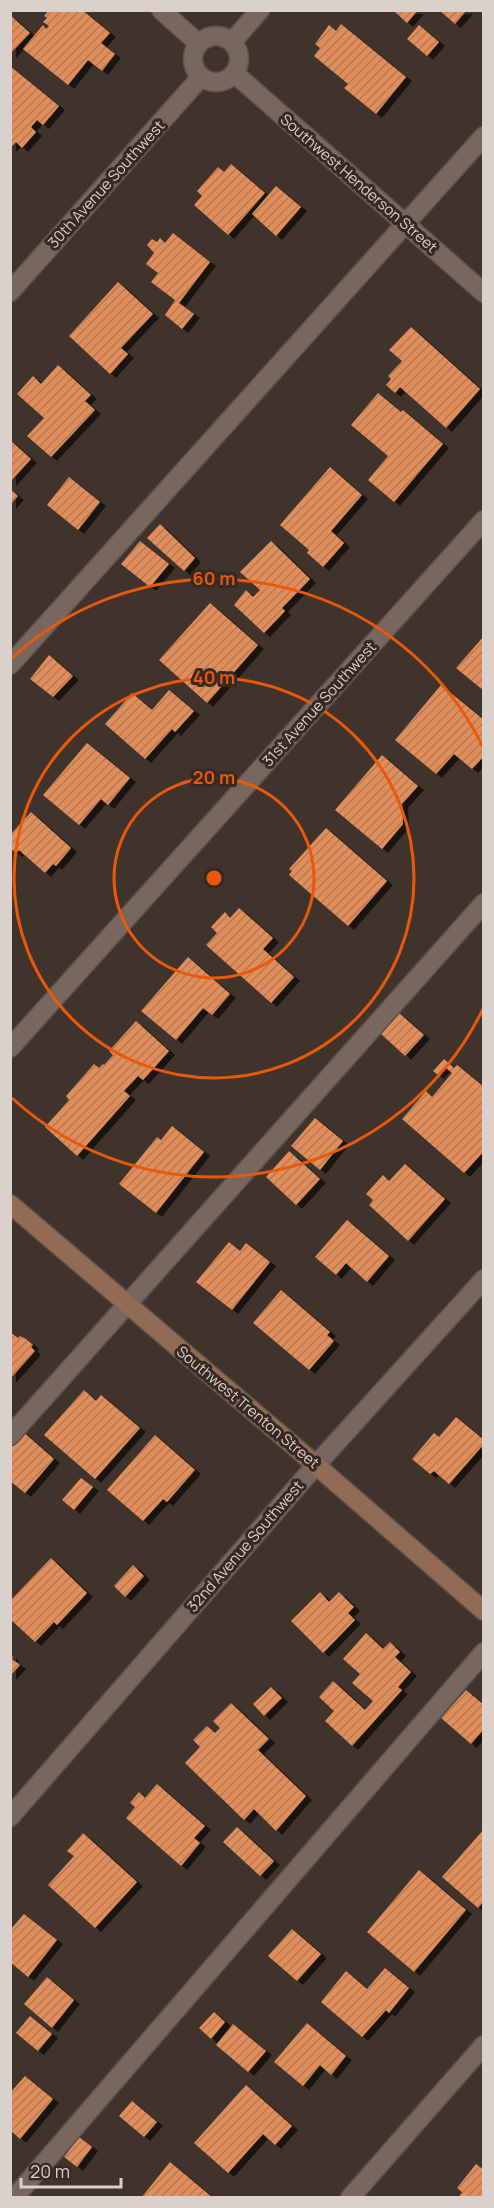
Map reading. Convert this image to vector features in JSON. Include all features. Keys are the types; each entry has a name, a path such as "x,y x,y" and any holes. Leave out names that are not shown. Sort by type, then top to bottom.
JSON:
{"street":[{"path":"161,10 198,43"},
{"path":"232,42 260,10"},
{"path":"219,36 232,42 239,56 239,64 234,73 224,81 216,83 201,77 193,65 194,50 198,43 204,39 219,36"},
{"name":"Southwest Henderson Street","path":"234,73 483,293"},
{"name":"30th Avenue Southwest","path":"10,292 201,77"},
{"path":"10,665 406,225 483,136"},
{"name":"31st Avenue Southwest","path":"10,1048 483,520"},
{"path":"10,1436 483,903"},
{"name":"Southwest Trenton Street","path":"10,1204 483,1611"},
{"name":"32nd Avenue Southwest","path":"10,1817 316,1465 483,1279"},
{"path":"14,2198 483,1652"},
{"path":"350,2198 483,2045"}],"building":[{"path":"49,10 82,10 110,33 101,43 115,54 102,71 88,60 68,85 23,49 43,25 46,29 49,26 43,22"},
{"path":"393,10 418,10 407,23"},
{"path":"439,10 467,10 455,24"},
{"path":"10,15 30,33 10,54"},
{"path":"341,24 406,77 376,114 344,88 348,84 314,56 320,48 315,44 329,25 336,31"},
{"path":"419,25 439,42 427,56 407,39"},
{"path":"10,66 59,106 43,125 37,120 31,127 36,132 22,148 16,142 10,148"},
{"path":"231,164 265,193 228,235 194,205 202,196 197,191 218,167 224,172"},
{"path":"276,186 301,207 276,236 252,214"},
{"path":"173,233 210,262 179,303 194,314 182,329 165,315 175,300 151,282 158,273 146,264 154,253 147,245 152,239 157,242 160,238 165,243"},
{"path":"118,282 153,314 121,348 128,354 110,374 69,336"},
{"path":"411,327 480,389 446,428 400,387 395,393 386,385 391,379 388,376 402,361 389,350"},
{"path":"58,365 91,395 85,401 95,410 51,457 27,436 44,418 17,394 33,376 41,384"},
{"path":"378,393 401,412 403,410 443,444 394,502 368,480 388,456 351,425"},
{"path":"10,440 31,459 10,482"},
{"path":"330,467 362,495 331,531 344,543 323,567 307,553 309,550 280,525"},
{"path":"69,477 100,502 78,530 47,505"},
{"path":"10,489 18,496 10,505"},
{"path":"160,524 195,558 184,571 147,538"},
{"path":"140,541 169,564 150,587 121,564"},
{"path":"271,541 310,579 282,608 285,611 264,633 234,605 246,590 253,597 260,590 240,572"},
{"path":"210,603 258,645 207,703 159,660"},
{"path":"484,636 484,691 456,668"},
{"path":"49,655 73,676 53,697 30,679"},
{"path":"441,685 484,720 484,756 472,769 454,754 436,774 395,740"},
{"path":"169,690 194,711 175,732 172,729 145,759 105,724 132,693 152,710"},
{"path":"87,743 130,778 108,805 101,799 79,825 43,795"},
{"path":"382,755 418,786 402,804 403,824 382,849 335,810"},
{"path":"31,812 71,848 56,866 53,864 45,873 19,850 16,853 10,848 10,835"},
{"path":"326,828 387,881 348,926 289,875 292,871 289,869"},
{"path":"239,908 273,938 263,949 294,977 271,1003 206,945 217,933 211,927 225,912 230,918"},
{"path":"188,957 230,994 212,1015 203,1008 176,1040 141,1011"},
{"path":"399,1013 424,1035 405,1056 380,1033"},
{"path":"136,1021 169,1051 143,1080 138,1076 124,1091 130,1096 77,1156 45,1127 69,1100 66,1096 94,1064 99,1068 113,1055 109,1051"},
{"path":"444,1059 454,1068 457,1065 484,1087 484,1151 464,1173 402,1119 426,1091 432,1097 452,1073 445,1067 438,1075 433,1071"},
{"path":"315,1118 343,1141 320,1170 291,1146"},
{"path":"172,1126 204,1152 156,1213 119,1184 157,1137 161,1140"},
{"path":"289,1151 320,1179 296,1205 266,1177"},
{"path":"405,1164 445,1199 408,1241 369,1205 373,1200 366,1194 383,1175 389,1181"},
{"path":"347,1220 389,1256 367,1282 346,1263 336,1275 315,1257"},
{"path":"229,1242 240,1251 246,1243 270,1262 232,1310 196,1282"},
{"path":"281,1290 330,1332 327,1335 334,1341 309,1370 253,1323"},
{"path":"10,1332 18,1338 20,1336 26,1339 33,1345 31,1347 35,1351 10,1379"},
{"path":"84,1390 96,1401 101,1395 140,1428 95,1479 44,1435"},
{"path":"456,1417 484,1440 484,1444 449,1484 434,1471 430,1474 412,1459 434,1433 439,1437"},
{"path":"22,1431 54,1459 25,1493 10,1481 10,1444"},
{"path":"155,1435 195,1470 167,1502 163,1499 143,1521 107,1490"},
{"path":"81,1478 93,1487 74,1510 62,1500"},
{"path":"51,1558 87,1593 57,1625 54,1622 35,1642 10,1619 10,1601"},
{"path":"133,1565 144,1576 125,1597 114,1586"},
{"path":"320,1592 329,1602 339,1592 354,1607 348,1613 355,1620 323,1653 291,1621"},
{"path":"366,1633 383,1649 390,1642 400,1652 395,1657 411,1672 398,1687 402,1690 352,1746 325,1721 334,1711 319,1697 333,1681 365,1710 373,1701 352,1683 360,1674 343,1659"},
{"path":"10,1654 12,1659 20,1665 10,1676"},
{"path":"271,1687 282,1698 264,1716 253,1704"},
{"path":"466,1690 484,1705 484,1729 471,1744 441,1718"},
{"path":"231,1703 269,1739 258,1750 306,1796 276,1831 254,1809 244,1820 185,1763 200,1747 193,1740 207,1726 215,1733 220,1728 213,1721"},
{"path":"157,1784 205,1826 194,1838 200,1843 181,1866 126,1818 135,1807 130,1803 139,1792 145,1798"},
{"path":"237,1827 274,1861 260,1876 223,1842"},
{"path":"484,1829 484,1901 478,1908 442,1877"},
{"path":"83,1833 137,1882 95,1928 48,1885 74,1856 67,1851"},
{"path":"419,1870 466,1910 414,1972 367,1932"},
{"path":"24,1914 57,1940 28,1977 10,1962 10,1930"},
{"path":"292,1929 321,1954 297,1981 268,1956"},
{"path":"385,1968 409,1988 389,2013 386,2010 362,2037 321,2002 346,1971 367,1989"},
{"path":"47,1977 74,2000 52,2028 24,2004"},
{"path":"214,2012 225,2022 211,2039 199,2028"},
{"path":"30,2016 52,2034 38,2051 16,2033"},
{"path":"307,2023 346,2056 331,2075 320,2065 303,2086 274,2062"},
{"path":"233,2024 266,2051 248,2072 216,2045"},
{"path":"25,2076 53,2099 20,2139 10,2130 10,2093"},
{"path":"246,2085 292,2126 275,2145 263,2134 228,2173 194,2143"},
{"path":"132,2101 157,2122 144,2137 119,2116"},
{"path":"79,2137 92,2147 77,2167 64,2157"},
{"path":"170,2162 213,2198 141,2198"},
{"path":"476,2164 484,2170 484,2198 458,2198 462,2192 457,2188"}]}
